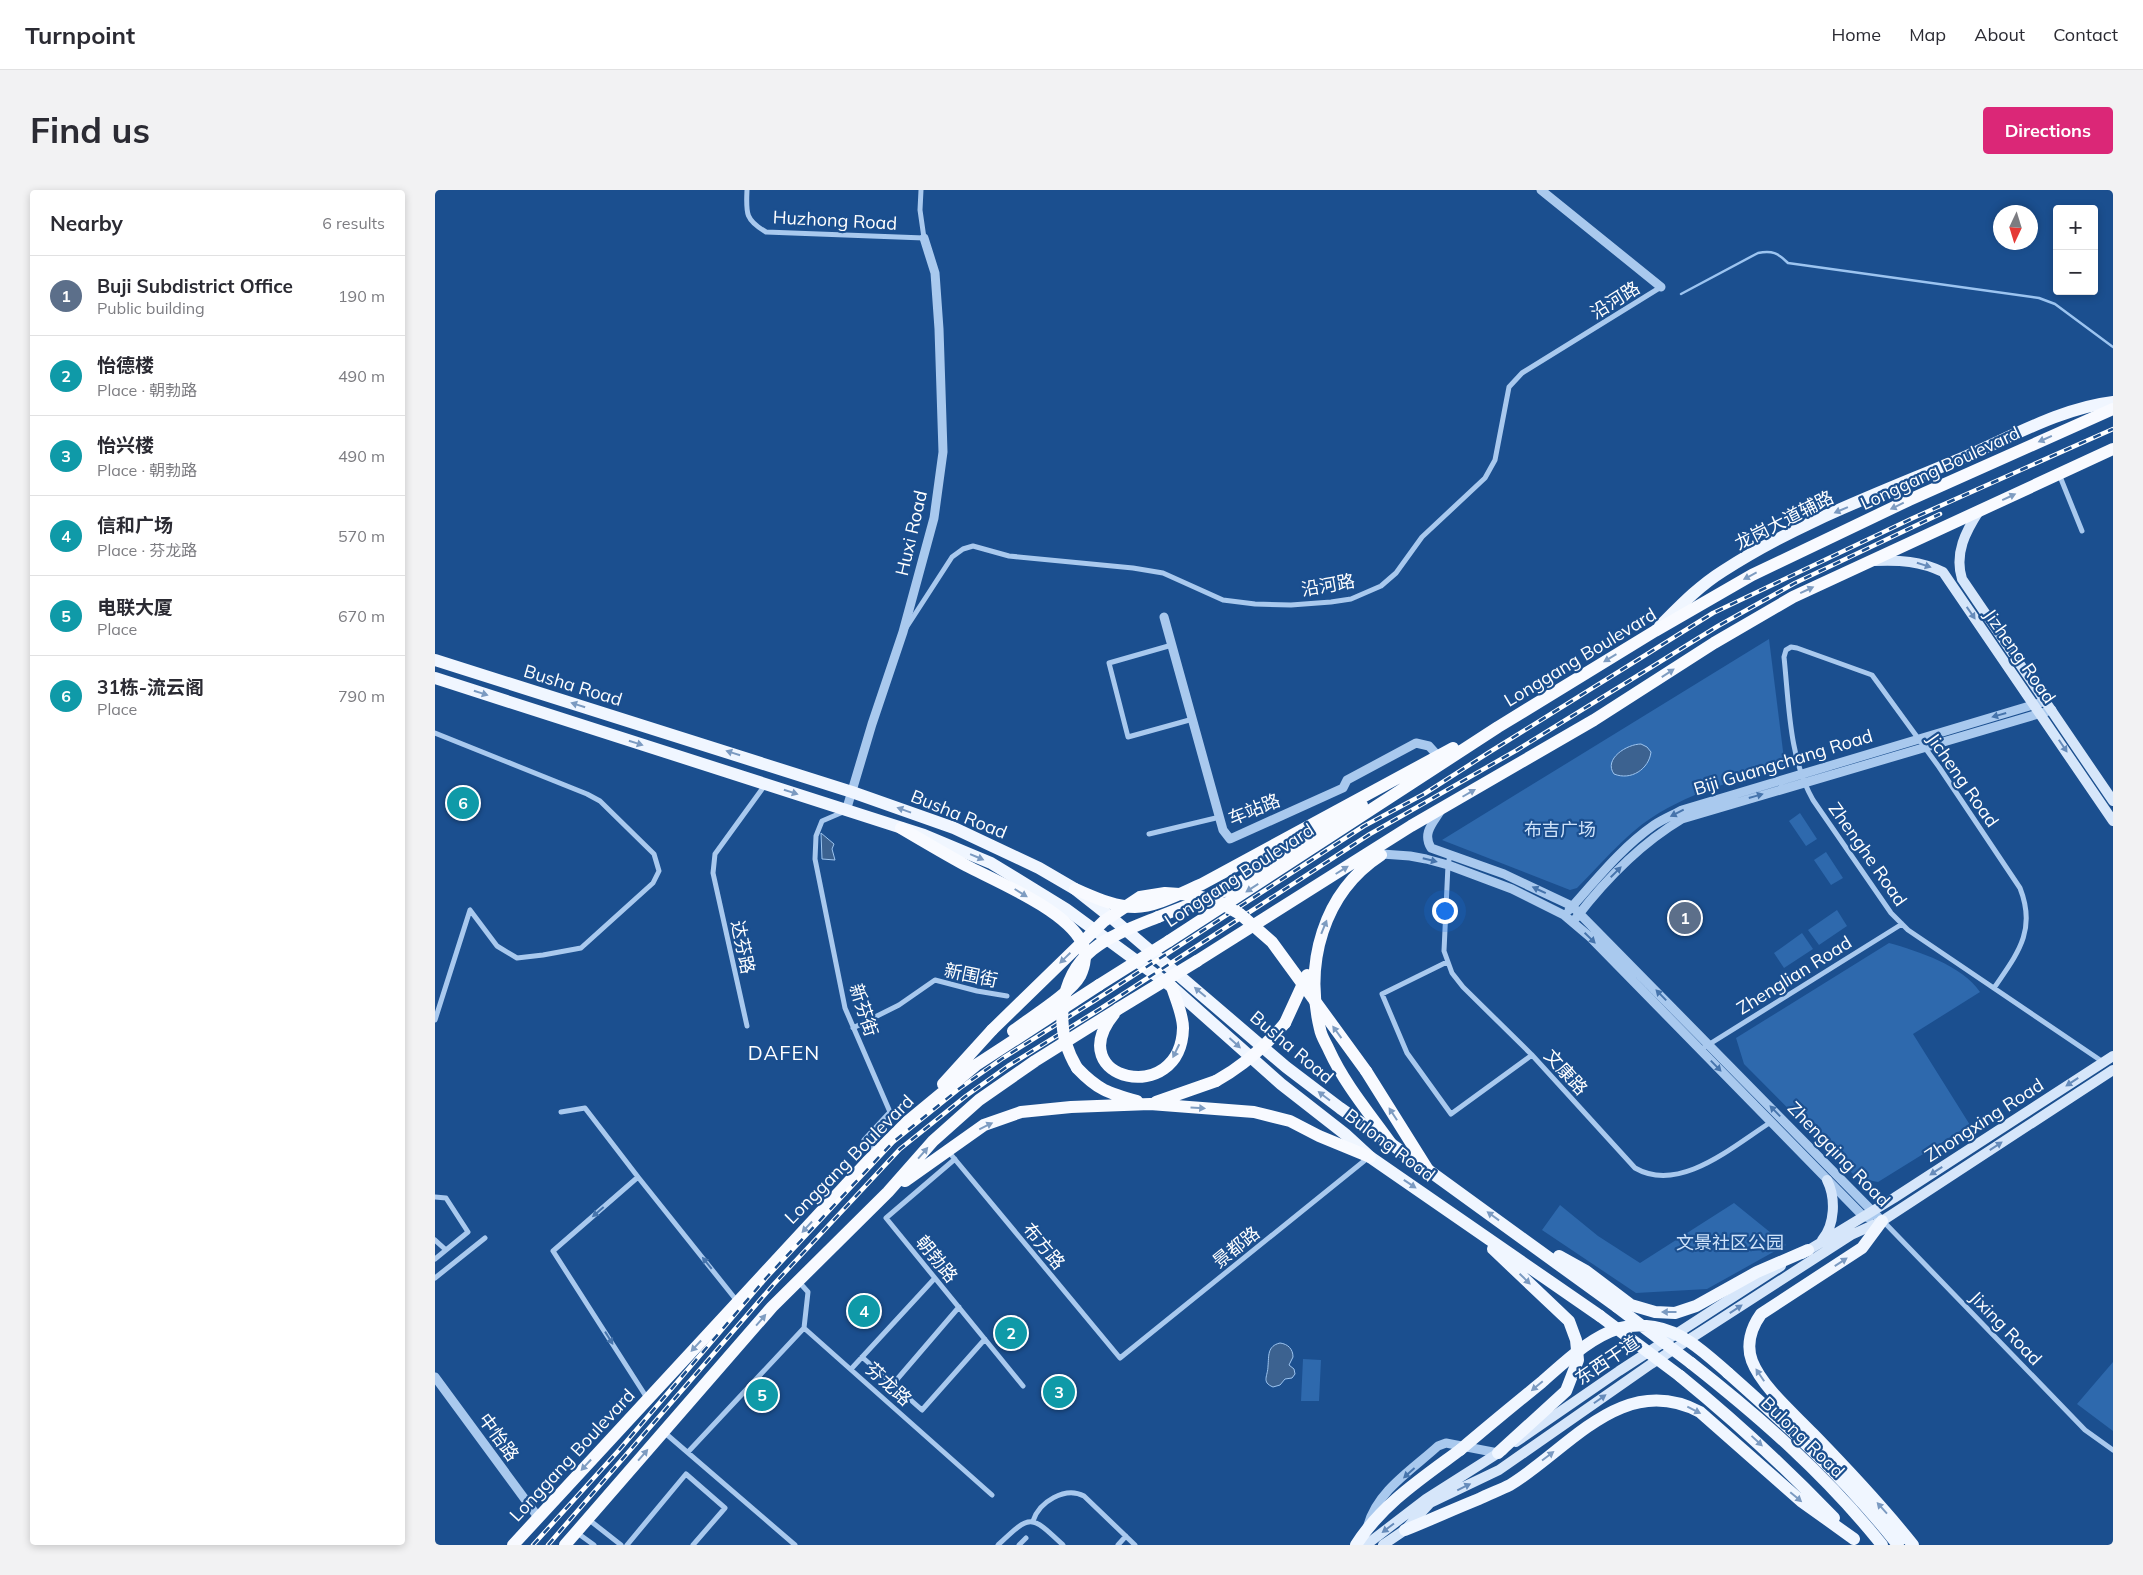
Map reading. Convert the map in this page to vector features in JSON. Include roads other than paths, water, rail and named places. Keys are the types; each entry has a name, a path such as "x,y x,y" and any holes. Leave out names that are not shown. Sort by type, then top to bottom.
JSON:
{"highway":[{"name":"Longgang Boulevard","path":"513,1545 647,1398 877,1152 914,1116 976,1065 1497,727 1655,631 1752,575 1909,500 2113,410"},
{"path":"565,1545 772,1308 888,1192 933,1142 979,1100 1035,1061 1411,826 1594,720 1715,643 1793,597 2113,449"},
{"path":"1075,889 1110,903 1136,907 1165,900 1202,884 1438,756 1497,727"},
{"path":"1411,826 1382,854 1368,864 1334,905 1301,989 1285,1023 1268,1043 1238,1069 1216,1081 1150,1104 1107,1093 1091,1082 1077,1068 1067,1051 1063,1033 1062,1013 1069,977 1080,961 1093,948 1115,934 1222,892 1269,866 1438,756"},
{"path":"901,828 967,866 1015,890 1060,918 1073,930 1083,944 1085,957 1083,970 1074,985 997,1043 976,1065"},
{"path":"914,1116 992,1030 1104,921 1140,897 1165,893 1194,895 1217,901 1241,914 1272,942 1366,1072 1428,1170"},
{"path":"1316,949 1315,986 1320,1030 1339,1072 1392,1145"},
{"path":"1118,1009 1101,1034 1101,1052 1109,1069 1119,1075 1148,1077 1167,1066 1176,1054 1182,1038 1183,1025 1172,987"},
{"path":"888,1192 951,1155 985,1125 1021,1112 1071,1107 1150,1104 1254,1112 1290,1121 1319,1136 1370,1157"}],"main road":[{"name":"龙岗大道辅路","path":"1655,631 1693,593 1723,571 1773,542 1830,515 2050,420 2088,406 2113,402"},
{"name":"Jizheng Road","path":"1980,510 1967,530 1962,544 1960,566 1962,579 2113,801"},
{"name":"Jizheng Road","path":"1869,561 1903,560 1919,562 1943,572 2113,822"},
{"name":"Busha Road","path":"435,660 852,792 954,828 1039,868 1075,889 1213,1003 1286,1068 1392,1145"},
{"name":"Busha Road","path":"435,678 924,835 991,863 1065,909 1172,987"},
{"name":"Bulong Road","path":"1172,987 1281,1084 1345,1134 1370,1157 1600,1316 1680,1376 1745,1430 1798,1480 1856,1542"},
{"name":"Zhongxing Road","path":"1873,1211 2113,1056"},
{"name":"Zhongxing Road","path":"1882,1221 2113,1070"},
{"name":"Bulong Road","path":"1392,1145 1617,1307 1755,1414 1814,1469 1882,1545"},
{"path":"1820,1243 1827,1233 1832,1214 1832,1191 1827,1180"},
{"name":"东西干道","path":"1366,1545 1498,1453 1677,1333 1873,1211"},
{"path":"1465,1221 1569,1320 1576,1340 1578,1360 1566,1391 1498,1453"},
{"name":"东西干道","path":"1383,1545 1405,1530 1428,1501 1499,1470 1651,1364 1851,1235 1882,1221"},
{"path":"1882,1221 1862,1248 1761,1314 1752,1332 1749,1352 1753,1366 1765,1383 1849,1471 1913,1545"},
{"path":"1521,1237 1586,1271 1631,1305 1655,1312 1675,1313 1696,1306 1757,1272 1808,1250"},
{"path":"1356,1545 1367,1527 1411,1486 1460,1450 1578,1352 1620,1328 1636,1326 1655,1327 1672,1332 1696,1346 1811,1448 1850,1488 1898,1545"},
{"path":"1405,1530 1509,1485 1598,1419 1617,1408 1658,1401 1687,1406 1700,1412 1801,1501 1856,1542"},
{"path":"1428,1501 1439,1516"}],"street":[{"name":"Huzhong Road","path":"747,190 746,212 753,225 766,232 924,238"},
{"name":"Huxi Road","path":"846,810 903,632 934,518 943,452 935,273 924,238 920,210 921,190"},
{"path":"1541,190 1661,287"},
{"name":"沿河路","path":"903,632 917,614 952,557 963,549 973,546 1009,556 1163,573 1223,600 1255,604 1291,605 1331,602 1351,599 1381,586 1396,573 1421,538 1485,478 1495,460 1509,387 1522,373 1661,287"},
{"path":"2059,474 2082,532"},
{"name":"车站路","path":"1165,617 1220,817 1226,836 1230,839 1343,788 1347,780 1416,743 1429,746 1438,756"},
{"path":"1173,645 1109,663 1128,737 1193,719"},
{"name":"Jicheng Road","path":"1786,650 1791,647 1797,648 1872,675 1924,747 2020,888 2024,898 2027,919 2023,940 2019,950 1994,988"},
{"name":"Zhenghe Road","path":"1786,650 1784,657 1793,732 1804,782 1813,800 1891,913 1902,924 2103,1062"},
{"name":"Biji Guangchang Road","path":"1573,922 1613,875 1661,832 1682,820 1702,812 1924,747 2049,705"},
{"name":"Biji Guangchang Road","path":"1564,915 1606,868 1633,842 1655,824 1699,803 1918,739 2037,709"},
{"path":"435,733 587,794 599,801 654,854 659,872 653,884 581,948 517,958 497,946 470,910 435,1020"},
{"name":"达芬路","path":"747,1026 713,873 715,854 765,784"},
{"name":"Zhengqing Road","path":"1442,809 1428,830 1427,841 1431,848 1504,874 1572,906 1882,1221"},
{"name":"新芬街","path":"846,810 822,821 816,836 815,859 845,1008 890,1112 864,1140 877,1152"},
{"path":"1149,834 1220,817"},
{"name":"Zhengqing Road","path":"1382,854 1411,856 1448,865 1512,889 1564,915 1863,1216 1882,1221"},
{"name":"文康路","path":"1451,855 1448,865 1444,941 1447,962 1463,987 1532,1055 1635,1168 1650,1175 1667,1176 1694,1169 1771,1122"},
{"name":"Zhenglian Road","path":"1700,1050 1902,924"},
{"path":"1447,962 1382,994 1407,1053 1451,1114 1532,1055"},
{"name":"新围街","path":"853,1028 899,1005 935,980 977,991 1007,996"},
{"path":"561,1112 585,1108 738,1301"},
{"name":"朝勃路","path":"951,1155 886,1218 1023,1386"},
{"name":"布方路","path":"951,1155 1119,1358"},
{"name":"景都路","path":"1119,1358 1370,1157"},
{"path":"638,1177 553,1251 647,1398"},
{"path":"435,1197 446,1198 468,1232 435,1259"},
{"name":"Jixing Road","path":"1882,1221 2085,1430 2113,1450"},
{"path":"435,1278 485,1238"},
{"path":"435,1240 446,1250"},
{"path":"852,1368 935,1278"},
{"path":"688,1452 804,1328 808,1292 799,1282"},
{"path":"893,1384 959,1307"},
{"name":"芬龙路","path":"804,1328 852,1368 992,1495"},
{"path":"862,1357 922,1410 985,1338"},
{"name":"中怡路","path":"435,1377 538,1517"},
{"path":"664,1431 795,1545"},
{"path":"1367,1527 1379,1499 1438,1446 1446,1443 1498,1453"},
{"path":"627,1545 686,1474 725,1508 693,1545"},
{"path":"1390,1490 1411,1486"},
{"path":"1033,1521 1036,1514 1051,1498 1079,1493 1135,1545"},
{"path":"587,1519 621,1545"},
{"path":"998,1545 1021,1524 1033,1521 1043,1526 1063,1545"},
{"path":"576,1532 594,1545"},
{"path":"1118,1545 1126,1536"},
{"path":"1019,1545 1026,1538"}],"waterway":[{"path":"1681,294 1758,253 1771,252 1788,263 2039,298 2055,304 2113,347"}],"railway":[{"path":"533,1545 620,1449 766,1278 893,1142 960,1088 1003,1058 1364,826 1424,794 1713,613 1913,518 2113,429"},
{"path":"548,1545 774,1284 900,1149 966,1096 1008,1066 1100,1009 1370,834 1517,750 1718,626 1795,583 1940,514"}],"place":[{"name":"31栋-流云阁","path":"463,803"},
{"name":"Buji Subdistrict Office","path":"1685,918"},
{"name":"信和广场","path":"864,1311"},
{"name":"怡德楼","path":"1011,1333"},
{"name":"怡兴楼","path":"1059,1392"},
{"name":"电联大厦","path":"762,1395"}],"district":[{"name":"DAFEN","path":"784,1052"}],"park label":[{"name":"布吉广场","path":"1560,829"},
{"name":"文景社区公园","path":"1730,1242"}]}
